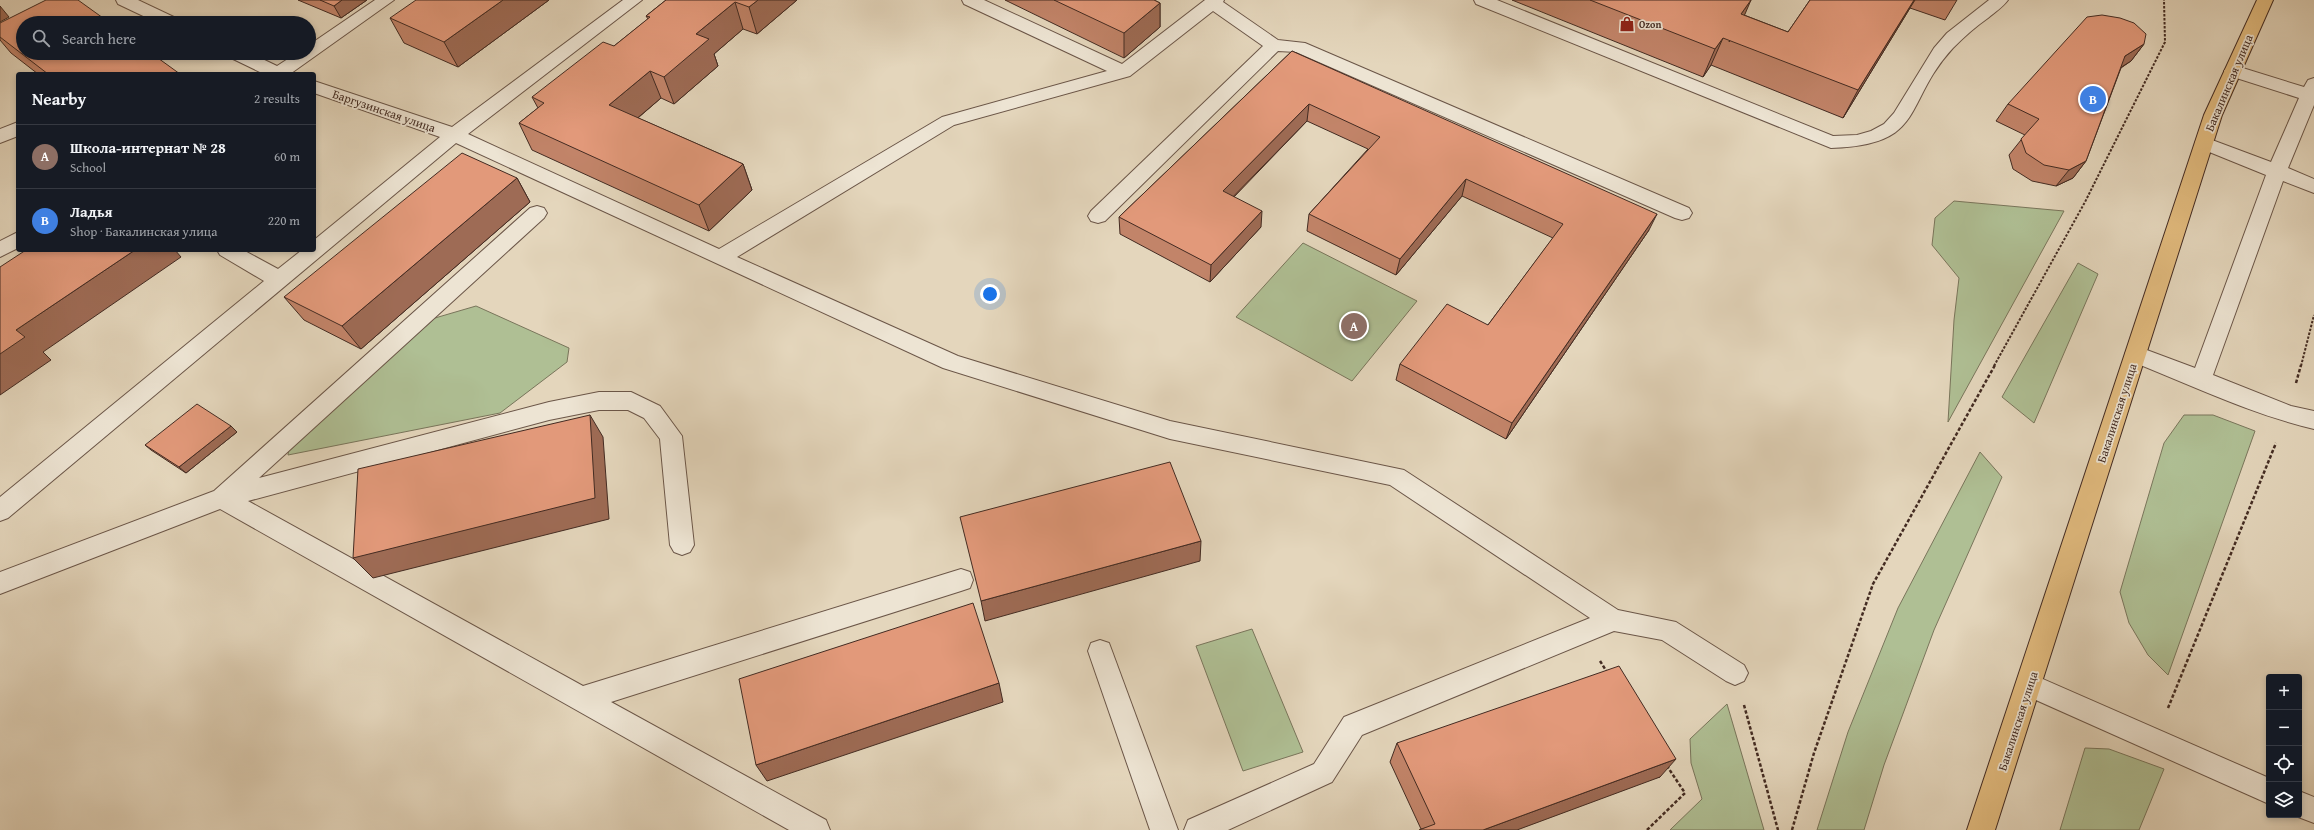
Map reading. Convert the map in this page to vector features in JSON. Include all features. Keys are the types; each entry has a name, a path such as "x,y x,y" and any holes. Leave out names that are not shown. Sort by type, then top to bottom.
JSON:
{"main road":[{"name":"Бакалинская улица","path":"1981,830 2213,115 2265,0"}],"street":[{"path":"124,0 157,16"},
{"path":"316,48 386,0"},
{"path":"316,250 454,135 634,0"},
{"path":"970,0 1124,72"},
{"path":"1482,0 1831,142 1847,143 1865,141 1881,136 1896,126 1940,52 1962,30 2000,0"},
{"path":"720,258 948,121 1124,72 1215,2 1274,45 1299,47 1682,213"},
{"path":"1098,216 1274,45"},
{"path":"249,60 274,72"},
{"path":"281,72 299,60"},
{"path":"2201,380 2277,171 2313,92 2233,71"},
{"name":"Баргузинская улица","path":"316,87 454,135 720,258 951,362 1170,430 1396,477 1612,620"},
{"path":"0,136 16,129"},
{"path":"2204,143 2314,186"},
{"path":"222,498 537,213"},
{"path":"0,250 16,240"},
{"path":"231,252 280,280"},
{"path":"0,511 314,252"},
{"path":"2136,354 2288,414 2314,420"},
{"path":"0,583 222,498 549,411 599,401 630,401 652,412 671,436 682,545"},
{"path":"222,498 816,830"},
{"path":"581,699 961,580"},
{"path":"1198,830 1323,773 1353,726 1612,620 1667,630 1735,673"},
{"path":"1100,650 1164,830"},
{"path":"2029,685 2266,789"},
{"path":"2302,805 2314,810"}],"path":[{"path":"1792,830 1814,753 1873,584 2086,202 2165,42 2164,0"},
{"path":"2155,740 2288,414 2314,315"},
{"path":"1582,633 1608,673"},
{"path":"1735,673 1778,830"},
{"path":"1647,830 1684,793 1663,760"}],"green space":[{"path":"1954,201 2064,211 1948,422 1954,320 1959,278 1932,245 1935,218"},
{"path":"1303,243 1417,301 1352,381 1236,317"},
{"path":"2078,263 2098,274 2034,423 2002,397"},
{"path":"476,306 569,348 567,362 500,413 288,455 289,448 435,318"},
{"path":"2184,415 2213,415 2255,431 2168,675 2148,655 2129,623 2120,592 2164,443"},
{"path":"1980,452 2002,477 1934,630 1884,765 1864,830 1817,830 1848,732 1898,608"},
{"path":"1252,629 1303,752 1243,771 1196,646"},
{"path":"1727,704 1764,830 1670,830 1702,799 1691,763 1690,739"},
{"path":"2085,748 2109,749 2164,769 2139,830 2060,830"}],"building":[{"path":"46,0 78,0 100,16 16,16 16,49 0,37 0,23"},
{"path":"320,0 342,0 334,6"},
{"path":"416,0 503,0 444,42 390,18"},
{"path":"666,0 758,0 749,7 735,2 696,34 709,39 664,77 650,71 609,105 743,164 699,205 519,123 544,103 532,97 603,42 614,46 650,17 646,16"},
{"path":"1054,0 1154,0 1160,3 1124,33"},
{"path":"1590,0 1751,0 1741,14 1788,32 1810,0 1914,0 1858,90 1723,38 1715,49"},
{"path":"2102,15 2120,18 2134,23 2146,34 2144,44 2125,56 2086,161 2069,170 2044,165 2026,153 2021,139 2039,119 2008,104 2087,17"},
{"path":"1292,51 1657,214 1512,423 1400,364 1447,304 1488,325 1563,224 1466,179 1400,259 1309,214 1380,137 1309,104 1223,191 1262,211 1211,265 1119,217"},
{"path":"30,60 161,60 177,72 45,72"},
{"path":"462,153 517,178 342,326 284,297"},
{"path":"23,252 132,252 16,330 25,337 0,354 0,267"},
{"path":"197,404 231,426 179,467 145,445"},
{"path":"590,415 595,498 353,558 358,469"},
{"path":"1170,462 1201,541 981,601 960,517"},
{"path":"973,603 999,683 756,765 739,679"},
{"path":"1619,666 1676,759 1483,830 1419,830 1435,824 1397,743"}],"place":[{"name":"Ozon","path":"1627,24"},
{"name":"Ладья","path":"2093,99"},
{"name":"Школа-интернат № 28","path":"1354,326"}]}
